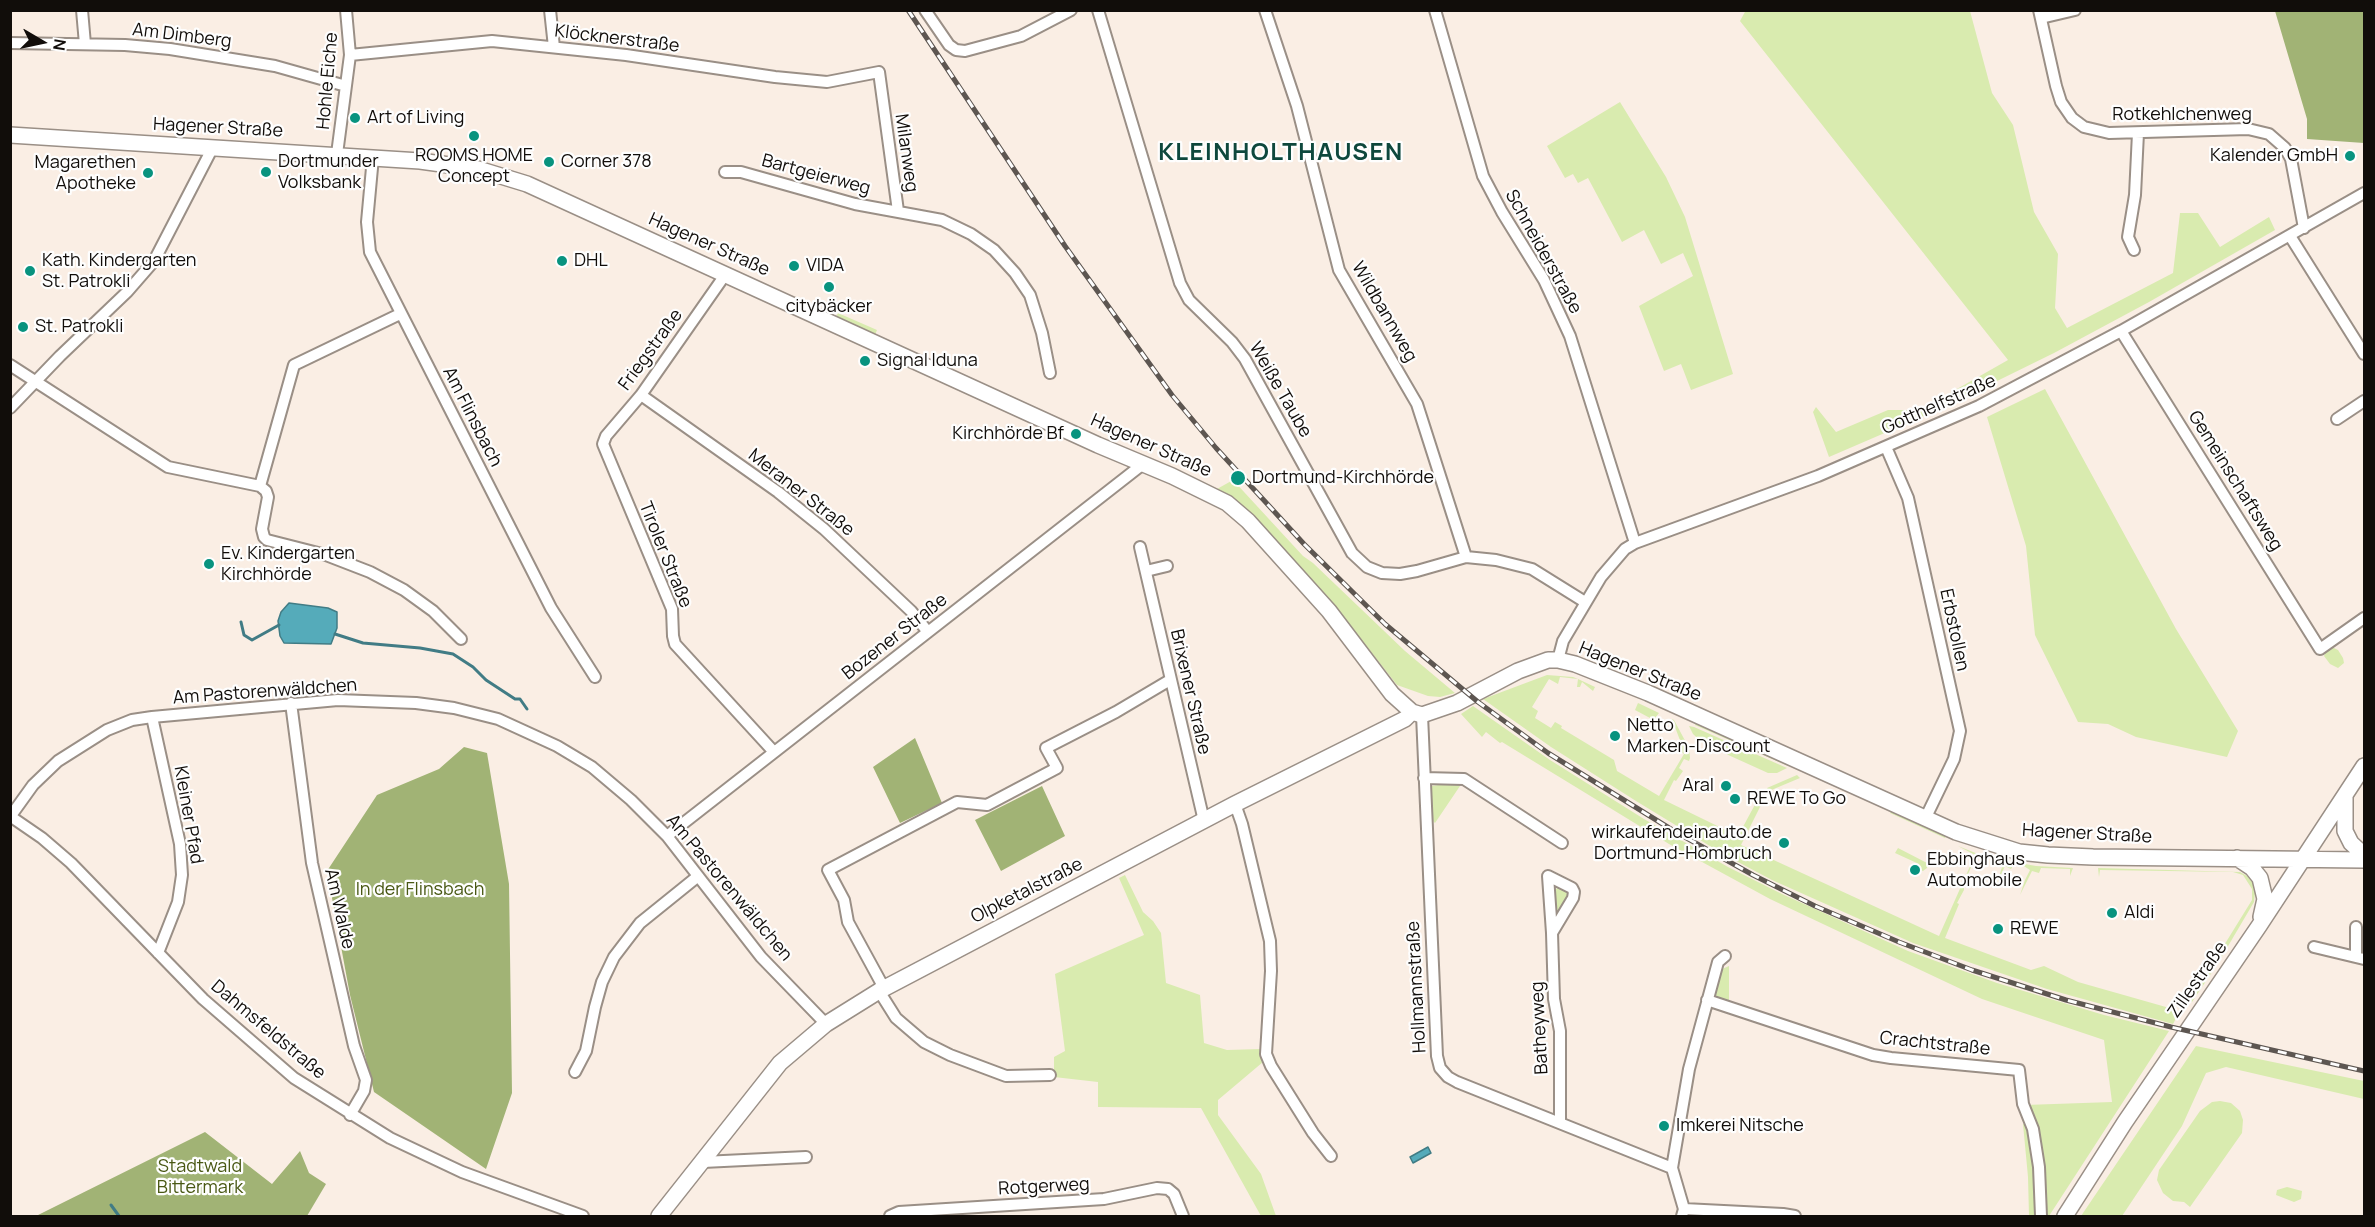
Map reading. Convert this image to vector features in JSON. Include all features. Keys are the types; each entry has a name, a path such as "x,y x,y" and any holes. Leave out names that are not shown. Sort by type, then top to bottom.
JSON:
{"main road":[{"name":"Hagener Straße","path":"10,135 337,154 449,164 510,178 564,200 1201,489 1238,511 1329,610 1392,694 1417,713 1457,703 1518,671 1548,660 1558,660 1575,664 1648,693 1925,819 1989,843 2033,854 2093,857 2364,860"},
{"name":"Olpketalstraße","path":"659,1216 780,1063 826,1024 881,989 1235,804 1417,713"},
{"name":"Zillestraße","path":"2065,1216 2364,766"},
{"path":"2345,794 2343,819 2345,831 2351,843 2364,855"},
{"path":"2237,858 2258,873 2264,887 2265,899 2259,926"}],"street":[{"path":"82,10 85,45"},
{"name":"Hohle Eiche","path":"337,154 350,56 346,10"},
{"path":"550,10 554,47"},
{"path":"925,10 949,45 956,50 965,51 1021,36 1071,10"},
{"name":"Weiße Taube","path":"1098,10 1180,283 1189,300 1232,342 1245,359 1352,553 1367,567 1391,574 1417,572 1466,557 1496,560 1532,568 1585,602"},
{"name":"Wildbannweg","path":"1265,10 1297,106 1339,270 1416,404 1466,557"},
{"name":"Schneiderstraße","path":"1435,10 1483,176 1502,212 1544,280 1570,336 1635,543"},
{"path":"2040,14 2075,10"},
{"name":"Rotkehlchenweg","path":"2040,14 2061,102 2072,118 2084,127 2104,132 2248,129 2269,134 2285,148 2291,159 2296,173 2304,228"},
{"name":"Klöcknerstraße","path":"350,56 492,41 626,55 776,78 827,82 879,72"},
{"name":"Am Dimberg","path":"10,43 125,45 202,53 275,66 346,86"},
{"name":"Milanweg","path":"879,72 898,211 942,220 971,234 994,250 1015,273 1029,295 1042,333 1050,373"},
{"path":"2134,250 2128,237 2135,195 2138,133"},
{"path":"10,408 127,292 154,261 213,147"},
{"name":"Am Flinsbach","path":"373,157 367,222 370,252 551,608 596,677"},
{"name":"Bartgeierweg","path":"725,172 741,172 855,204 898,211"},
{"name":"Gotthelfstraße","path":"1558,660 1563,641 1585,602 1614,561 1625,549 1635,543 1818,476 2028,382 2364,193"},
{"path":"2290,236 2361,341 2364,354"},
{"name":"Friegstraße","path":"603,444 606,436 641,395 725,275"},
{"path":"260,486 294,364 400,314"},
{"name":"Gemeinschaftsweg","path":"2121,331 2320,649 2364,618"},
{"path":"10,365 168,466 260,486 266,490 268,497 262,530 267,540 326,555 370,572 404,590 433,611 461,639"},
{"name":"Meraner Straße","path":"641,395 778,492 824,529 911,611 928,632"},
{"path":"2337,418 2364,402"},
{"name":"Tiroler Straße","path":"603,444 672,609 675,644 774,752"},
{"name":"Erbstollen","path":"1886,447 1908,498 1960,731 1954,759 1925,819"},
{"name":"Bozener Straße","path":"667,836 1143,464"},
{"name":"Brixener Straße","path":"1140,547 1204,821"},
{"path":"1146,571 1167,566"},
{"path":"1050,1075 1006,1076 950,1055 924,1042 896,1018 848,922 844,900 828,870 957,802 987,805 1057,768 1046,748 1116,712 1170,680"},
{"name":"Am Pastorenwäldchen","path":"11,816 33,785 66,755 107,730 132,720 338,699 416,703 454,708 498,719 557,746 592,767 631,800 667,836 761,957 826,1024"},
{"name":"Am Walde","path":"291,704 312,863 354,1046 366,1080 364,1091 350,1115"},
{"name":"Hollmannstraße","path":"1417,713 1424,778 1437,1056 1440,1068 1448,1077 1457,1082 1672,1168"},
{"name":"Kleiner Pfad","path":"152,717 180,844 182,875 178,902 158,953"},
{"path":"1424,778 1464,779 1562,843"},
{"path":"1235,804 1242,824 1270,941 1271,971 1266,1054 1271,1066 1313,1133 1331,1156"},
{"name":"Dahmsfeldstraße","path":"11,816 71,863 236,1030 294,1078 390,1138 462,1172 583,1216"},
{"name":"Batheyweg","path":"1552,933 1573,898 1574,892 1572,888 1548,876 1554,999 1560,1031 1560,1122"},
{"path":"575,1072 586,1051 602,982 614,957 640,922 698,877"},
{"path":"2314,947 2360,958 2356,927"},
{"path":"1725,956 1718,962 1689,1069 1672,1168 1683,1213 1795,1216"},
{"name":"Crachtstraße","path":"1707,1000 1873,1055 2019,1070 2023,1104 2033,1129 2039,1167 2041,1216"},
{"path":"703,1162 806,1157"},
{"name":"Rotgerweg","path":"890,1216 899,1212 1104,1200 1157,1188 1168,1189 1174,1194 1184,1216"}],"green space":[{"path":"1746,10 1970,11 1992,93 2013,125 2034,212 2058,254 2055,308 2067,328 2173,273 2180,213 2198,213 2220,247 2269,217 2275,230 2054,353 1938,410 1829,457 1813,412 1816,407 1836,432 1888,410 1920,410 2008,360 1740,21"},
{"path":"2275,11 2364,11 2364,143 2307,139 2307,119"},
{"path":"1620,102 1666,177 1685,217 1733,374 1691,390 1681,364 1664,371 1639,306 1693,276 1683,253 1661,264 1644,230 1622,242 1588,178 1578,183 1573,174 1565,178 1547,146"},
{"path":"838,313 877,330 875,335 836,317"},
{"path":"2045,389 2176,629 2238,731 2227,757 2136,737 2108,724 2078,722 2035,635 2026,546 1987,417"},
{"path":"1233,480 1303,556 1405,651 1455,693 1440,697 1428,696 1397,685 1327,596 1241,504 1217,489"},
{"path":"2332,647 2338,650 2343,658 2344,663 2338,668 2330,664 2324,656 2326,651"},
{"path":"1547,675 1578,679 1560,677 1558,684 1549,679 1532,707 1538,711 1535,718 1551,728 1555,722 1562,726 1561,728 1614,760 1617,771 1659,796 1684,754 1679,750 1681,743 1672,719 1674,720 1689,748 1690,758 1689,761 1684,759 1679,768 1683,771 1676,781 1674,780 1664,800 1738,836 1758,799 1764,799 1741,845 1939,936 1975,855 1958,846 1978,854 1981,858 1976,856 1945,938 2031,970 2044,966 2078,982 2180,1011 2173,1024 2047,989 1913,943 1772,880 1723,854 1551,747 1483,699"},
{"path":"1578,679 1595,687 1593,691 1582,682 1580,687 1577,687"},
{"path":"1638,703 1659,713 1655,718 1650,718 1635,710"},
{"path":"1473,706 1550,760 1644,819 1728,867 1782,894 1908,951 1997,983 2104,1015 2169,1031 2049,1216 2045,1216 2025,1105 2112,1102 2104,1040 1982,999 1770,899 1669,844 1502,742 1500,743 1486,732 1482,737 1461,714"},
{"path":"1696,722 1787,764 1788,766 1695,725"},
{"path":"1689,726 1787,768 1777,773 1768,773 1704,744 1693,734"},
{"path":"915,738 942,803 900,823 873,767"},
{"name":"In der Flinsbach","path":"464,747 487,753 509,884 512,1093 486,1169 374,1092 350,995 327,871 377,795 439,769"},
{"path":"1797,775 1800,778 1769,791 1767,788"},
{"path":"1450,783 1460,786 1435,823 1432,820 1432,786"},
{"path":"1042,786 1065,836 1001,871 975,820"},
{"path":"1892,811 1946,836 1945,838 1890,813"},
{"path":"1898,848 1927,863 1927,868 1923,871 1917,869 1919,864 1895,853"},
{"path":"2002,860 2017,864 2014,864 2011,869 2005,866 1997,883 2002,867 1996,863"},
{"path":"2019,863 2073,868 2070,876 2070,869 2041,868 2039,873 2032,871 2020,895 2030,870"},
{"path":"2098,868 2240,872 2253,883 2254,902 2221,958 2218,955 2252,900 2252,889 2243,875 2233,872 2100,870 2099,877"},
{"path":"1125,875 1143,912 1161,933 1166,983 1200,995 1204,1043 1227,1050 1261,1049 1263,1062 1218,1100 1218,1115 1261,1174 1276,1216 1261,1216 1201,1108 1098,1107 1098,1082 1054,1077 1054,1057 1065,1051 1055,974 1144,935 1119,878"},
{"path":"1559,886 1567,890 1569,894 1556,916 1553,892"},
{"path":"2217,957 2220,960 2192,1002 2189,1000"},
{"path":"1729,966 1729,1002 1718,998 1714,993 1720,970"},
{"path":"2196,1046 2364,1081 2364,1099 2226,1067 2206,1073 2182,1126 2122,1216 2081,1216"},
{"path":"2212,1102 2231,1103 2240,1111 2243,1120 2242,1133 2190,1207 2184,1202 2173,1201 2163,1193 2157,1180 2159,1170 2200,1111"},
{"path":"2023,1124 2028,1125 2035,1155 2038,1216 2029,1216"},
{"name":"Stadtwald Bittermark","path":"205,1132 272,1184 300,1151 309,1173 326,1184 307,1216 36,1216"},
{"path":"2287,1187 2302,1191 2301,1199 2294,1202 2276,1195 2277,1190"}],"water":[{"path":"289,603 328,608 337,612 337,628 331,644 284,643 280,636 278,621 281,612"},
{"path":"1428,1147 1431,1153 1413,1163 1410,1157"}],"waterway":[{"path":"241,622 244,635 252,640 279,625"},
{"path":"335,634 363,643 420,648 453,654 473,667 486,680 515,699 520,699 527,709"},
{"path":"111,1205 119,1216"}],"railway":[{"path":"908,10 1065,246 1172,395 1216,448 1304,544 1385,624 1478,702 1548,753 1674,831 1815,906 1899,942 1972,970 2066,1000 2171,1027 2364,1071"}],"place":[{"name":"Art of Living","path":"355,118"},
{"name":"ROOMS HOME Concept","path":"474,136"},
{"name":"Kalender GmbH","path":"2350,156"},
{"name":"Corner 378","path":"549,162"},
{"name":"Dortmunder Volksbank","path":"266,172"},
{"name":"Magarethen Apotheke","path":"148,173"},
{"name":"DHL","path":"562,261"},
{"name":"VIDA","path":"794,266"},
{"name":"Kath. Kindergarten St. Patrokli","path":"30,271"},
{"name":"citybäcker","path":"829,287"},
{"name":"St. Patrokli","path":"23,327"},
{"name":"Signal Iduna","path":"865,361"},
{"name":"Kirchhörde Bf","path":"1076,434"},
{"name":"Dortmund-Kirchhörde","path":"1238,478"},
{"name":"Ev. Kindergarten Kirchhörde","path":"209,564"},
{"name":"Netto Marken-Discount","path":"1615,736"},
{"name":"Aral","path":"1726,786"},
{"name":"REWE To Go","path":"1735,799"},
{"name":"wirkaufendeinauto.de Dortmund-Hombruch","path":"1784,843"},
{"name":"Ebbinghaus Automobile","path":"1915,870"},
{"name":"Aldi","path":"2112,913"},
{"name":"REWE","path":"1998,929"},
{"name":"Imkerei Nitsche","path":"1664,1126"}],"district":[{"name":"KLEINHOLTHAUSEN","path":"1281,153"}]}
